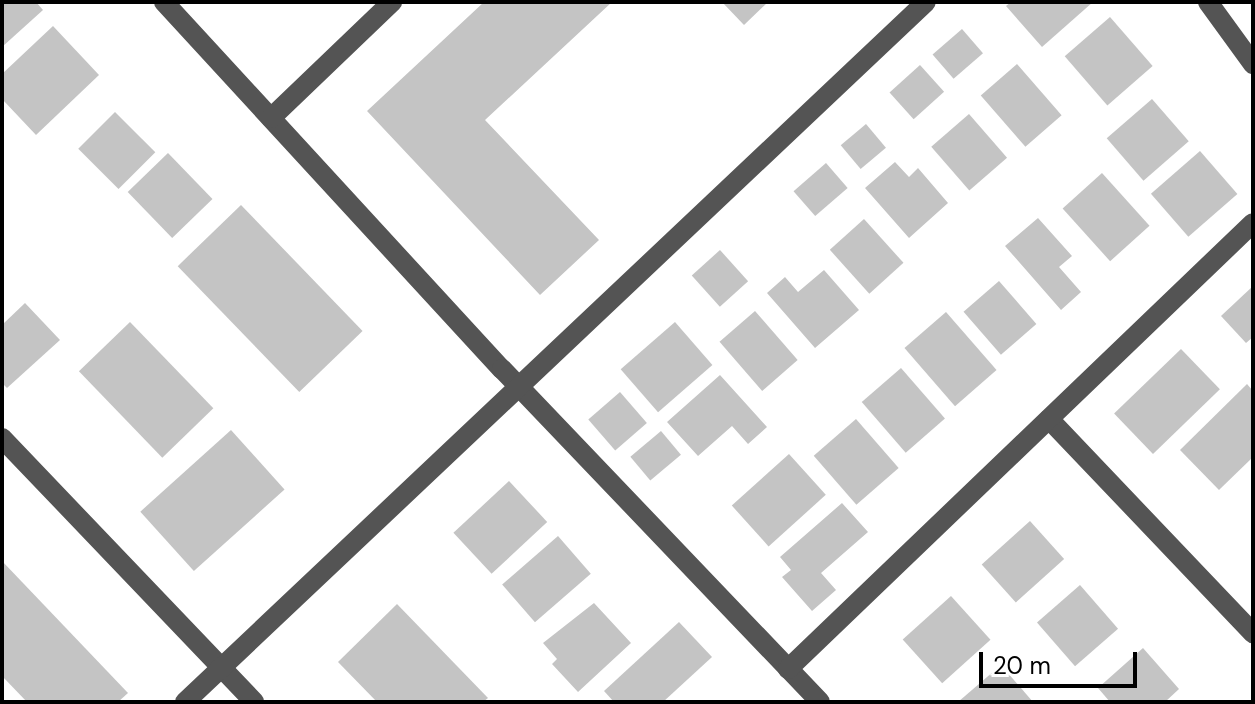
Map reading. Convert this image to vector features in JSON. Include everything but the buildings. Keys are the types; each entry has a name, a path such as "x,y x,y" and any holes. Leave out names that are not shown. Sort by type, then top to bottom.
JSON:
{"street":[{"path":"164,2 517,386 820,702"},
{"path":"271,118 392,2"},
{"path":"185,702 926,2"},
{"path":"1208,2 1253,64"},
{"path":"788,669 1253,223"},
{"path":"1049,419 1253,633"},
{"path":"2,438 254,702"}]}
